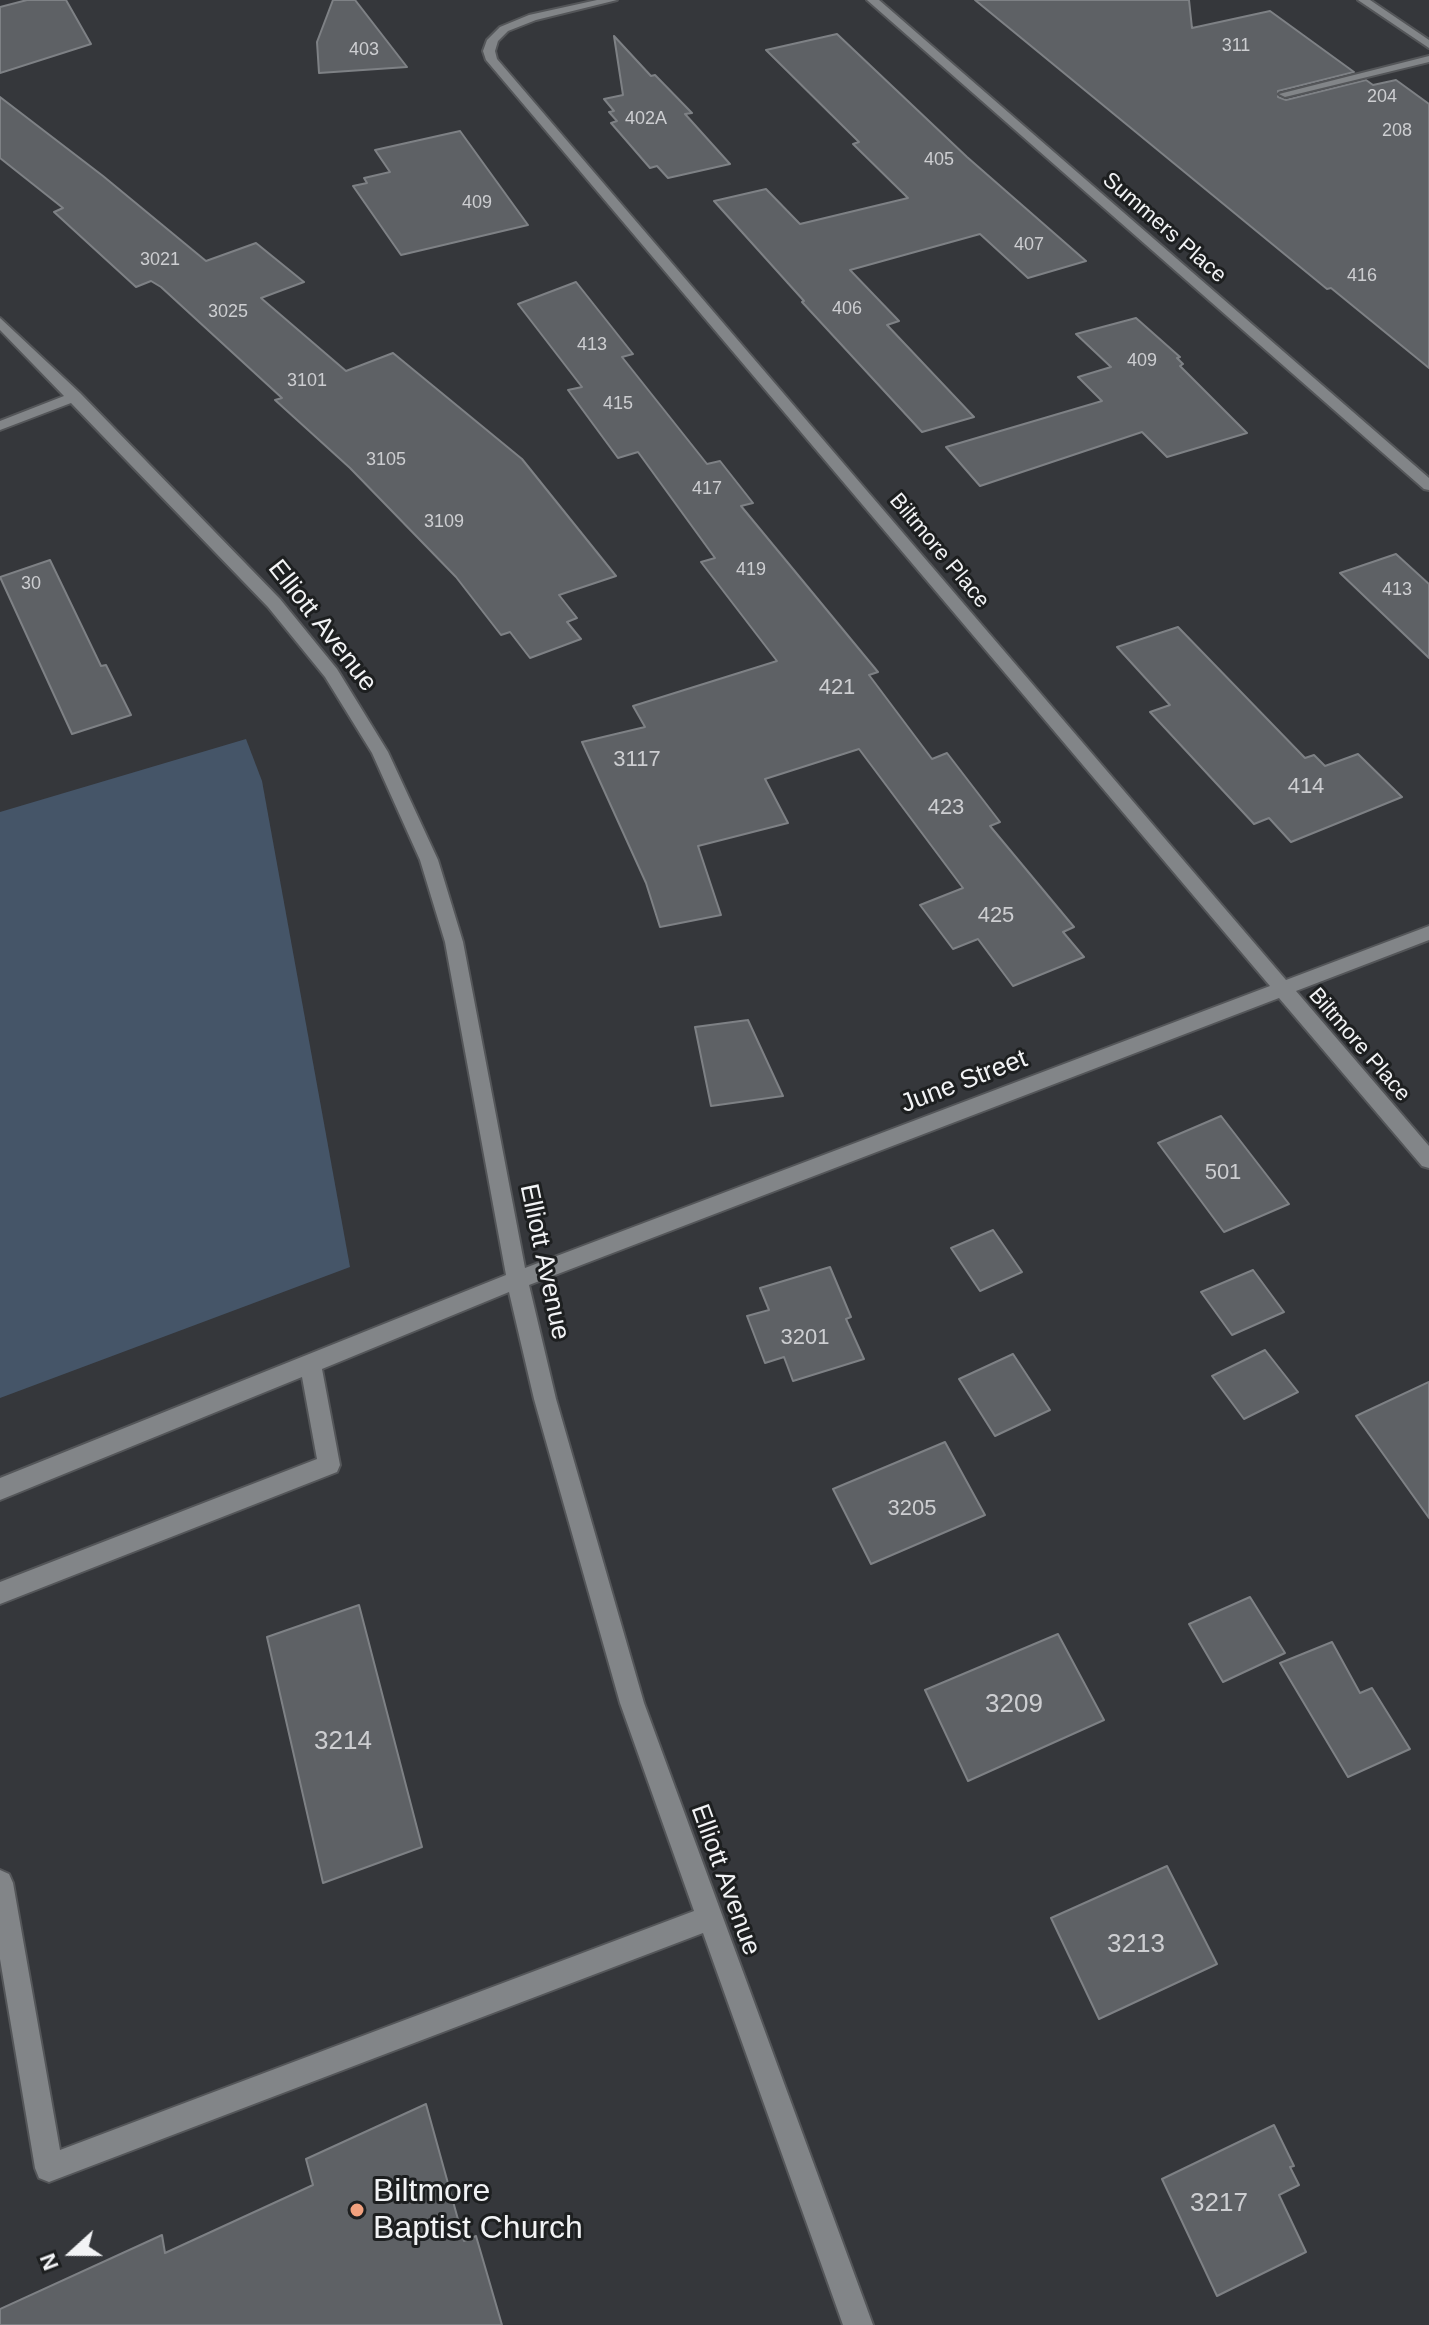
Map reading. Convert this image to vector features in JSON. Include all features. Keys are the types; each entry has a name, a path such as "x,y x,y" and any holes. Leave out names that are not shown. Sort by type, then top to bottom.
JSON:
{"street":[{"path":"578,3 612,0"},
{"name":"Summers Place","path":"872,0 1429,486"},
{"path":"1363,0 1429,45"},
{"name":"Biltmore Place","path":"578,3 504,29 493,40 489,51 492,60 1429,1160"},
{"path":"1285,94 1429,59"},
{"name":"Elliott Avenue","path":"0,322 274,603 331,673 380,752 429,860 454,942 517,1280 545,1399 632,1703 858,2325"},
{"path":"0,426 75,396"},
{"name":"June Street","path":"0,1489 517,1280 1429,933"},
{"path":"0,1593 329,1465 310,1364"},
{"path":"0,1883 49,2168 709,1918"}],"shaded area":[{"path":"246,739 262,781 350,1267 0,1398 0,812"}],"building":[{"path":"27,0 66,0 91,44 0,73 0,7"},
{"path":"333,0 355,0 407,67 319,73 317,42"},
{"path":"975,0 1189,0 1192,28 1270,11 1354,72 1278,91 1278,97 1286,100 1366,80 1373,85 1396,80 1429,104 1429,368 1331,288 1327,289"},
{"path":"837,34 967,157 1086,261 1028,278 980,234 850,270 899,321 887,325 974,417 922,432 714,201 766,189 800,224 908,198 853,144 859,142 766,50"},
{"path":"614,36 651,76 655,75 692,113 685,114 730,164 668,178 657,166 650,168 611,123 617,121 609,112 614,111 604,99 623,95"},
{"path":"0,97 206,261 256,243 304,282 261,298 346,371 393,353 522,459 616,576 559,595 577,618 567,622 581,639 530,658 510,632 501,635 456,577 350,468 275,400 282,398 161,287 151,281 136,287 54,212 63,208 0,158"},
{"path":"460,131 528,225 401,255 353,186 367,183 364,178 390,172 375,150"},
{"path":"576,282 633,354 622,357 707,464 720,461 753,503 741,506 878,672 869,675 932,759 947,753 1000,822 990,826 1074,927 1063,932 1084,957 1013,986 978,939 953,949 920,905 963,888 859,749 765,779 788,823 698,846 721,915 660,927 646,883 582,742 645,727 633,706 777,661 701,562 715,558 638,452 618,458 568,390 582,387 518,304"},
{"path":"1136,318 1180,357 1177,358 1183,364 1180,366 1247,433 1167,457 1142,432 980,486 946,447 1102,401 1078,377 1111,367 1076,334"},
{"path":"1396,554 1429,584 1429,658 1340,573"},
{"path":"50,560 101,666 106,665 131,715 72,734 0,577"},
{"path":"1178,627 1305,758 1314,755 1325,766 1358,754 1402,797 1291,842 1269,818 1254,824 1150,712 1170,705 1117,647"},
{"path":"748,1020 783,1096 711,1106 695,1027"},
{"path":"1221,1116 1289,1204 1224,1232 1158,1143"},
{"path":"993,1230 1022,1272 980,1291 951,1248"},
{"path":"830,1267 851,1317 846,1319 864,1359 793,1381 784,1357 765,1363 747,1316 769,1310 760,1288"},
{"path":"1253,1270 1284,1312 1232,1335 1201,1292"},
{"path":"1265,1350 1298,1392 1244,1419 1212,1376"},
{"path":"1013,1354 1050,1410 995,1436 959,1379"},
{"path":"1429,1382 1429,1518 1356,1416"},
{"path":"945,1442 985,1515 871,1564 833,1489"},
{"path":"1250,1597 1285,1653 1223,1682 1189,1624"},
{"path":"359,1605 422,1847 323,1883 267,1637"},
{"path":"1058,1634 1104,1720 968,1781 925,1690"},
{"path":"1332,1642 1360,1693 1372,1688 1410,1749 1348,1777 1280,1663"},
{"path":"1167,1866 1217,1964 1099,2019 1051,1918"},
{"name":"Biltmore Baptist Church","path":"426,2104 464,2241 476,2236 502,2325 0,2325 0,2309 162,2235 165,2253 313,2185 306,2159"},
{"path":"1274,2125 1294,2166 1290,2167 1299,2185 1279,2195 1306,2252 1217,2296 1162,2179"}],"place":[{"name":"Biltmore Baptist Church","path":"357,2210"}]}
